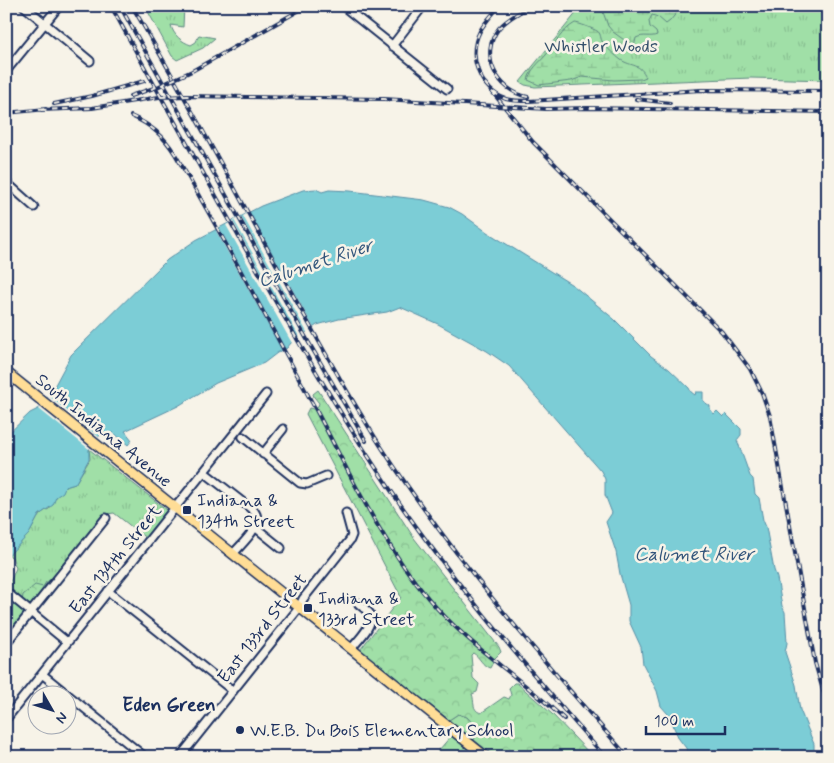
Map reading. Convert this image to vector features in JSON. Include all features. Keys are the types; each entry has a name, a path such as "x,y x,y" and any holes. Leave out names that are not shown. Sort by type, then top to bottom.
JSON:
{"main road":[{"name":"South Indiana Avenue","path":"6,372 486,757"}],"street":[{"path":"24,6 90,61"},
{"path":"6,71 59,6"},
{"path":"343,6 447,89"},
{"path":"392,46 424,6"},
{"path":"6,182 34,207"},
{"name":"East 134th Street","path":"6,719 266,394"},
{"path":"263,454 283,429"},
{"path":"243,437 300,483 307,484 326,476"},
{"path":"204,472 254,511 258,518 255,527 232,554"},
{"name":"East 133rd Street","path":"180,757 299,608 303,599 350,540 352,535 346,513"},
{"path":"6,644 106,518"},
{"path":"255,527 281,548"},
{"path":"108,591 233,691"},
{"path":"10,595 68,642"},
{"path":"350,649 371,621 368,612 358,603"},
{"path":"42,674 145,757"}],"green space":[{"path":"145,6 184,6 183,27 171,25 176,35 188,44 191,45 196,42 199,35 215,38 203,48 177,60 172,56"},
{"name":"Whistler Woods","path":"582,6 828,6 828,80 751,78 535,87 520,82"},
{"path":"597,6 682,6 666,24 658,17 652,15 649,21 650,27 657,35 636,38 634,47 613,32 608,26 603,12"},
{"path":"575,23 598,32 603,43 611,51 621,60 641,69 646,77 641,79 614,80 582,77 571,81 539,85 528,80 533,70 562,33"},
{"path":"318,390 414,538 499,647 501,652 495,658 490,668 473,653 471,655 473,678 479,684 477,692 472,694 476,710 481,713 504,697 509,699 511,695 509,688 514,683 517,683 552,714 593,757 495,757 474,740 477,728 467,717 458,714 449,720 360,650 401,597 306,414 309,408 313,409 318,406 319,403 313,394"},
{"path":"89,449 168,512 147,539 114,513 107,514 53,582 46,582 43,587 30,590 22,602 6,591 6,583 11,580 16,568 12,557 8,555 32,529 39,516 49,509 65,487 75,484 90,459"},
{"path":"49,580 52,580 6,641 6,591 10,590 15,598 22,602 23,595 35,585 43,587"},
{"path":"458,714 467,717 478,728 474,740 449,720"},
{"path":"451,736 478,757 433,757"}],"water":[{"name":"Calumet River","path":"316,189 322,192 329,190 350,191 424,200 449,207 462,214 487,232 574,286 614,319 651,356 669,369 691,392 695,395 696,392 703,392 703,401 710,406 714,414 717,411 723,417 726,414 741,429 741,435 737,440 750,476 753,479 755,494 759,498 782,606 785,612 787,643 785,652 796,685 800,710 814,744 814,751 818,757 688,757 686,748 679,739 668,714 661,706 657,691 643,664 641,647 629,621 629,605 616,552 606,522 612,513 605,495 605,479 601,471 509,366 487,351 438,324 400,307 387,312 339,319 317,325 264,363 216,383 178,406 125,431 132,440 128,445 114,433 100,435 89,449 89,459 75,484 65,487 63,492 56,497 53,505 39,515 29,534 6,558 6,436 30,413 40,408 49,396 71,355 167,260 196,240 261,206 303,190"}],"pier":[{"path":"249,212 315,330 308,334 243,216"},
{"path":"241,217 307,335 301,340 234,220"},
{"path":"233,221 299,341 296,344 293,345 226,225"},
{"path":"219,230 286,352 283,352 216,231"},
{"path":"49,396 99,437 89,449 39,409"}],"railway":[{"path":"111,6 284,317 366,452 410,518 456,580 605,757"},
{"path":"120,6 366,441"},
{"path":"132,6 194,114 325,353 382,448 439,529 499,607 628,757"},
{"path":"130,96 157,87 192,71 307,6"},
{"path":"499,6 480,31 476,41 475,61 482,80 489,88 506,99 529,101 701,90 828,91"},
{"path":"528,97 507,87 500,80 494,70 490,49 493,38 499,28 510,18 531,6"},
{"path":"54,104 92,96 144,81"},
{"path":"485,83 533,142 722,332 750,369 762,393 770,416 815,663 828,708"},
{"path":"41,110 92,108 159,97 187,96 384,99 546,109 828,112"},
{"path":"636,99 670,103"},
{"path":"6,113 46,109"},
{"path":"131,116 145,123 156,132 175,154 247,281 367,507 395,554 443,615 564,719"},
{"path":"825,714 828,723"}],"place":[{"name":"Indiana & 134th Street","path":"187,510"},
{"name":"Indiana & 133rd Street","path":"308,608"},
{"name":"W.E.B. Du Bois Elementary School","path":"240,730"}],"district":[{"name":"Eden Green","path":"169,704"}]}
